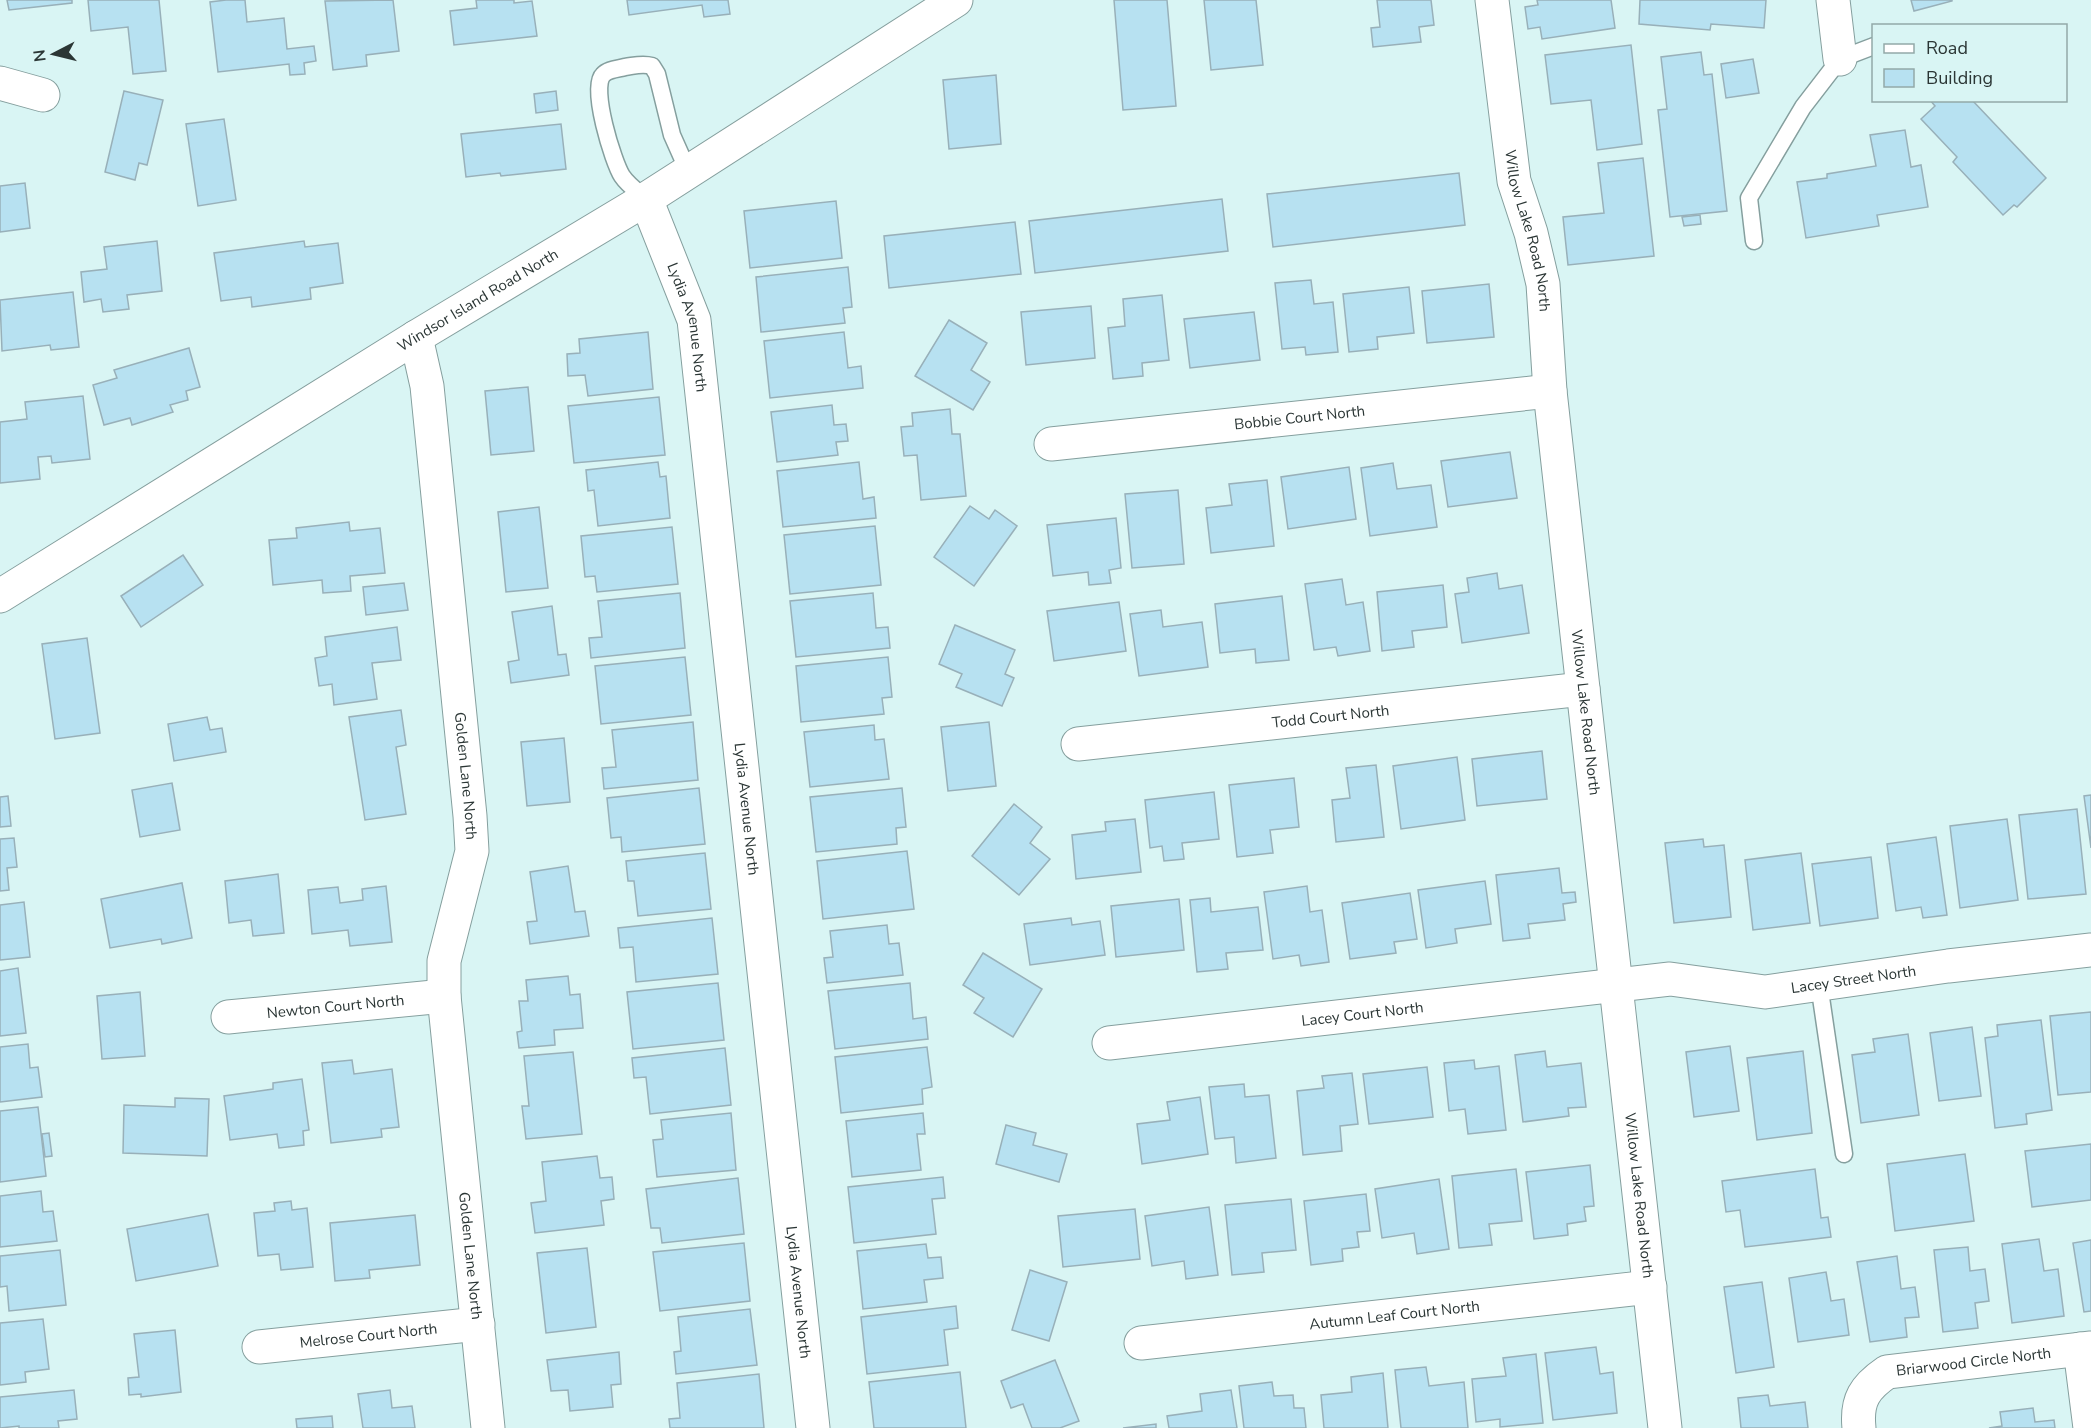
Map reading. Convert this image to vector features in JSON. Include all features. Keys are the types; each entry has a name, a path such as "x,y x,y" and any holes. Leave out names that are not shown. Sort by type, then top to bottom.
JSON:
{"street":[{"name":"Windsor Island Road North","path":"0,596 416,337 646,199 956,0"},
{"name":"Willow Lake Road North","path":"1492,0 1514,181 1531,233 1543,284 1550,391 1665,1428"},
{"path":"1833,0 1840,59"},
{"path":"0,83 43,95"},
{"name":"Lydia Avenue North","path":"646,199 694,320 813,1428"},
{"name":"Golden Lane North","path":"416,337 427,386 471,828 472,851 444,960 444,996 488,1428"},
{"name":"Bobbie Court North","path":"1052,444 1550,391"},
{"name":"Todd Court North","path":"1078,744 1583,689"},
{"name":"Lacey Street North","path":"1616,986 1670,979 1765,992 1948,966 2091,950"},
{"name":"Lacey Court North","path":"1109,1043 1616,986"},
{"name":"Newton Court North","path":"228,1017 444,996"},
{"name":"Autumn Leaf Court North","path":"1141,1343 1650,1287"},
{"name":"Melrose Court North","path":"259,1347 478,1324"},
{"path":"2086,1348 2090,1428"},
{"name":"Briarwood Circle North","path":"1859,1428 1858,1415 1862,1396 1872,1383 1887,1372 2086,1348"}],"lane":[{"path":"1754,241 1749,198 1803,107 1840,59 1872,47"},
{"path":"646,199 623,177 610,149 602,112 599,83 602,75 610,70 644,64 652,66 657,74 672,135 688,171"},
{"path":"1819,984 1844,1154"}],"building":[{"path":"7,0 72,0 72,3 9,10"},
{"path":"88,0 159,0 166,71 133,74 128,27 91,31"},
{"path":"245,0 247,22 284,18 287,49 314,46 316,61 304,63 305,74 290,75 289,64 218,72 210,2"},
{"path":"393,0 399,51 366,55 367,66 333,70 325,1"},
{"path":"476,0 514,0 514,3 532,1 537,36 454,45 450,11 477,8"},
{"path":"627,0 728,0 730,14 704,17 702,5 629,15"},
{"path":"1114,0 1167,0 1176,106 1123,110"},
{"path":"1204,0 1256,0 1263,65 1211,70"},
{"path":"1377,0 1431,0 1434,25 1419,27 1421,42 1373,47 1371,28 1380,27"},
{"path":"1537,0 1611,0 1615,28 1542,39 1540,27 1528,29 1525,7 1538,5"},
{"path":"1640,0 1766,0 1764,28 1711,24 1710,30 1639,24"},
{"path":"1911,0 1952,0 1952,1 1914,11"},
{"path":"1631,45 1642,144 1597,150 1591,100 1551,104 1545,55"},
{"path":"1701,52 1704,75 1712,74 1727,211 1670,217 1658,110 1667,109 1661,57"},
{"path":"1753,59 1759,93 1726,98 1721,64"},
{"path":"996,75 1001,144 949,149 943,80"},
{"path":"124,91 163,100 147,165 139,163 135,180 105,172"},
{"path":"556,91 558,110 536,113 534,94"},
{"path":"1932,102 1974,102 2046,178 2017,207 2014,205 2003,215 1953,162 1957,157 1921,119 1935,106"},
{"path":"224,119 236,200 198,206 186,124"},
{"path":"561,124 566,169 466,177 461,134"},
{"path":"1905,130 1911,167 1921,165 1928,207 1877,215 1879,226 1806,238 1797,182 1827,178 1827,174 1876,166 1870,135"},
{"path":"1643,158 1654,256 1568,265 1563,217 1604,213 1598,163"},
{"path":"1459,173 1465,225 1273,247 1267,194"},
{"path":"25,183 30,228 0,232 0,186"},
{"path":"1222,199 1228,251 1035,273 1029,221"},
{"path":"836,201 842,258 750,268 744,211"},
{"path":"1700,215 1701,224 1684,226 1682,217"},
{"path":"1015,222 1021,274 889,288 884,236"},
{"path":"157,241 162,291 127,295 129,309 103,312 101,299 84,302 81,272 107,269 104,247"},
{"path":"304,241 305,247 338,243 343,283 310,288 311,299 252,307 251,297 221,301 214,253"},
{"path":"848,267 852,307 843,308 845,323 761,332 756,277"},
{"path":"1311,280 1314,304 1333,302 1338,352 1306,355 1305,347 1282,349 1275,283"},
{"path":"1489,284 1494,337 1427,343 1422,291"},
{"path":"1409,287 1414,333 1377,337 1378,349 1349,352 1343,294"},
{"path":"73,292 79,347 51,350 50,345 2,351 0,300"},
{"path":"1162,295 1169,360 1142,363 1143,376 1113,379 1108,328 1125,326 1123,299"},
{"path":"1091,306 1095,358 1026,365 1021,312"},
{"path":"1254,312 1260,360 1190,368 1184,319"},
{"path":"949,320 987,343 971,370 990,382 973,410 915,376"},
{"path":"648,332 653,389 588,396 585,375 568,376 567,354 580,353 579,339"},
{"path":"844,332 848,368 861,366 863,388 770,398 764,341"},
{"path":"189,348 200,387 186,391 188,400 170,405 173,412 132,425 130,418 104,425 93,385 117,378 114,370"},
{"path":"528,387 534,451 491,455 485,391"},
{"path":"83,396 90,459 52,463 51,456 38,457 40,479 0,483 0,422 27,419 25,402"},
{"path":"659,397 665,455 574,463 568,406"},
{"path":"832,405 834,425 846,424 848,441 836,442 838,455 777,462 771,412"},
{"path":"950,409 952,434 960,434 966,496 921,500 917,455 904,456 901,427 913,426 912,413"},
{"path":"1510,452 1517,498 1448,507 1441,461"},
{"path":"658,462 660,477 666,476 670,518 598,526 594,490 588,491 586,470"},
{"path":"859,462 863,499 874,497 876,518 783,527 777,471"},
{"path":"1393,463 1397,489 1431,485 1437,527 1370,536 1361,468"},
{"path":"1349,467 1356,519 1288,529 1281,477"},
{"path":"1267,480 1274,546 1211,553 1206,508 1232,505 1229,484"},
{"path":"1178,490 1184,564 1132,568 1125,494"},
{"path":"970,506 989,519 995,510 1017,526 974,586 934,557"},
{"path":"539,507 548,588 506,592 498,512"},
{"path":"1116,518 1121,568 1109,570 1111,583 1089,585 1088,572 1053,576 1047,525"},
{"path":"349,522 350,531 380,528 385,573 350,576 351,591 323,593 322,580 273,585 269,540 297,538 296,528"},
{"path":"875,526 881,585 790,594 784,535"},
{"path":"672,527 678,584 597,592 595,576 585,577 581,536"},
{"path":"183,555 203,585 141,627 121,596"},
{"path":"1497,573 1499,589 1522,585 1529,633 1462,643 1455,594 1469,592 1467,578"},
{"path":"1342,579 1346,605 1363,602 1370,651 1338,656 1336,647 1314,650 1305,584"},
{"path":"404,583 408,610 366,615 363,587"},
{"path":"1443,585 1447,627 1412,631 1414,647 1382,651 1377,592"},
{"path":"680,593 685,648 591,658 589,638 602,637 598,601"},
{"path":"873,593 876,628 888,627 890,648 796,657 790,601"},
{"path":"1282,596 1289,660 1256,663 1255,649 1220,653 1215,604"},
{"path":"1119,602 1126,651 1054,661 1047,611"},
{"path":"552,606 558,655 566,654 569,675 511,683 508,662 519,660 512,612"},
{"path":"1161,610 1163,627 1202,622 1208,667 1139,676 1130,614"},
{"path":"955,625 1015,650 1005,674 1014,678 1002,706 956,687 962,674 939,664"},
{"path":"397,627 401,660 372,663 377,699 334,705 332,684 319,686 315,658 327,656 325,637"},
{"path":"87,638 100,733 55,739 42,644"},
{"path":"685,657 691,715 601,724 595,666"},
{"path":"888,657 892,697 882,698 884,714 801,722 796,666"},
{"path":"401,710 406,745 396,747 406,814 365,820 349,717"},
{"path":"207,717 210,730 222,728 226,752 174,761 168,724"},
{"path":"693,722 698,780 604,789 602,768 616,767 612,730"},
{"path":"989,722 996,786 948,791 941,727"},
{"path":"874,725 875,740 884,739 889,779 810,787 804,732"},
{"path":"564,738 570,802 527,806 521,742"},
{"path":"1542,751 1547,799 1477,806 1472,759"},
{"path":"1457,757 1465,820 1401,829 1393,766"},
{"path":"1376,765 1384,837 1336,842 1332,800 1350,798 1346,768"},
{"path":"1294,778 1299,827 1270,830 1273,853 1237,857 1229,785"},
{"path":"172,783 180,830 140,837 132,790"},
{"path":"699,788 705,844 622,852 621,837 611,838 607,798"},
{"path":"902,788 906,827 896,828 897,844 816,852 810,797"},
{"path":"1214,792 1219,839 1182,843 1184,859 1164,861 1162,846 1150,848 1145,800"},
{"path":"2091,795 2091,848 2084,796"},
{"path":"8,796 11,826 0,827 0,797"},
{"path":"1014,804 1042,827 1030,843 1050,859 1019,895 972,856"},
{"path":"2077,809 2086,894 2028,899 2019,815"},
{"path":"1135,819 1141,872 1076,879 1072,835 1106,831 1105,822"},
{"path":"2007,819 2018,900 1960,908 1950,826"},
{"path":"1936,837 1947,915 1923,918 1921,907 1896,911 1887,844"},
{"path":"14,838 17,867 7,868 9,890 0,891 0,839"},
{"path":"1703,839 1704,847 1724,845 1731,917 1674,923 1665,843"},
{"path":"907,851 914,909 823,919 817,861"},
{"path":"705,853 711,909 638,916 634,881 628,881 626,861"},
{"path":"1801,853 1810,923 1753,930 1745,860"},
{"path":"1871,857 1878,918 1820,926 1812,864"},
{"path":"568,866 575,912 585,911 589,936 530,944 527,922 537,921 530,872"},
{"path":"1559,868 1562,893 1575,892 1576,902 1563,904 1565,920 1528,924 1530,938 1503,941 1496,875"},
{"path":"278,874 284,933 253,936 251,920 229,923 225,881"},
{"path":"1485,881 1491,924 1455,929 1457,943 1426,948 1418,890"},
{"path":"182,883 192,938 162,944 161,939 110,948 101,899"},
{"path":"386,886 392,942 350,946 348,930 312,934 308,890 338,887 340,903 363,900 362,889"},
{"path":"1307,886 1310,912 1322,910 1329,962 1301,966 1299,955 1273,959 1264,892"},
{"path":"1410,893 1417,939 1394,942 1396,953 1350,959 1342,903"},
{"path":"1210,898 1211,912 1258,907 1263,950 1226,953 1228,969 1197,972 1190,900"},
{"path":"1179,899 1184,950 1116,957 1111,906"},
{"path":"24,902 30,957 0,960 0,905"},
{"path":"712,918 718,974 636,982 633,947 620,948 618,928"},
{"path":"1071,918 1072,925 1100,921 1105,955 1030,965 1024,924"},
{"path":"887,925 889,944 899,943 903,975 827,983 824,958 833,957 830,931"},
{"path":"983,953 1042,989 1013,1037 974,1013 984,998 963,985"},
{"path":"18,968 26,1033 0,1036 0,971"},
{"path":"568,976 570,995 580,994 583,1028 554,1030 555,1045 519,1048 517,1032 522,1031 519,1001 528,1001 526,980"},
{"path":"718,983 724,1040 633,1049 627,992"},
{"path":"910,983 913,1019 926,1017 928,1039 835,1049 828,991"},
{"path":"140,992 145,1056 102,1059 97,996"},
{"path":"2091,1012 2091,1092 2058,1095 2050,1016"},
{"path":"2041,1020 2052,1110 2026,1114 2027,1124 1995,1128 1985,1038 1998,1036 1997,1025"},
{"path":"1972,1027 1981,1096 1939,1101 1930,1033"},
{"path":"1908,1034 1919,1115 1861,1123 1852,1055 1875,1052 1873,1039"},
{"path":"28,1044 30,1068 38,1067 42,1097 0,1102 0,1047"},
{"path":"1730,1046 1739,1111 1694,1117 1686,1052"},
{"path":"927,1047 932,1087 922,1089 923,1104 841,1113 835,1057"},
{"path":"725,1048 731,1105 650,1114 646,1077 634,1078 632,1058"},
{"path":"1545,1051 1547,1067 1581,1063 1586,1107 1568,1108 1569,1116 1523,1122 1515,1055"},
{"path":"1803,1051 1812,1133 1757,1140 1747,1058"},
{"path":"573,1052 582,1134 526,1139 522,1106 529,1106 524,1056"},
{"path":"352,1060 354,1074 392,1069 399,1127 381,1129 382,1137 331,1143 322,1063"},
{"path":"1474,1060 1475,1069 1499,1066 1506,1130 1468,1134 1465,1109 1449,1111 1444,1063"},
{"path":"1427,1067 1433,1117 1369,1124 1363,1074"},
{"path":"1352,1073 1358,1124 1340,1126 1342,1151 1303,1155 1297,1091 1324,1088 1322,1076"},
{"path":"302,1079 309,1130 303,1131 304,1145 279,1148 277,1134 230,1140 224,1096 273,1089 273,1083"},
{"path":"1244,1084 1245,1097 1269,1095 1276,1158 1236,1163 1234,1137 1215,1139 1209,1087"},
{"path":"1200,1097 1208,1154 1142,1164 1137,1124 1170,1120 1167,1102"},
{"path":"175,1098 209,1099 207,1156 123,1153 124,1105 175,1107"},
{"path":"38,1107 46,1176 0,1182 0,1111"},
{"path":"731,1113 736,1170 657,1177 653,1140 663,1139 661,1120"},
{"path":"923,1113 925,1134 917,1134 921,1170 852,1177 846,1121"},
{"path":"1006,1125 1036,1133 1033,1145 1067,1154 1059,1182 996,1164"},
{"path":"49,1133 52,1156 45,1157 42,1134"},
{"path":"2091,1144 2091,1200 2032,1207 2025,1151"},
{"path":"1965,1154 1974,1221 1895,1231 1887,1164"},
{"path":"597,1156 600,1178 612,1177 614,1199 601,1201 604,1225 535,1233 531,1203 546,1201 542,1162"},
{"path":"1590,1165 1594,1206 1584,1207 1586,1221 1567,1224 1568,1235 1534,1239 1526,1172"},
{"path":"1516,1169 1522,1221 1489,1224 1492,1245 1459,1248 1452,1176"},
{"path":"1815,1169 1821,1218 1828,1217 1831,1237 1745,1247 1740,1210 1726,1212 1722,1181"},
{"path":"943,1177 945,1198 932,1199 936,1234 854,1243 848,1187"},
{"path":"738,1178 744,1234 662,1243 660,1228 651,1228 646,1189"},
{"path":"1439,1179 1449,1249 1417,1254 1414,1233 1382,1238 1375,1189"},
{"path":"41,1191 43,1212 53,1211 57,1241 0,1247 0,1196"},
{"path":"1366,1194 1370,1231 1357,1232 1359,1247 1342,1249 1343,1261 1311,1265 1304,1201"},
{"path":"1291,1199 1296,1250 1262,1253 1264,1272 1232,1275 1225,1205"},
{"path":"291,1201 292,1210 307,1208 313,1267 281,1270 279,1254 258,1256 254,1213 275,1211 274,1203"},
{"path":"1209,1207 1218,1275 1186,1279 1184,1261 1152,1266 1145,1216"},
{"path":"1135,1209 1140,1259 1063,1267 1058,1216"},
{"path":"208,1214 218,1266 136,1281 127,1229"},
{"path":"415,1215 420,1265 369,1270 370,1278 335,1281 330,1223"},
{"path":"2039,1239 2044,1271 2058,1269 2064,1316 2012,1323 2002,1244"},
{"path":"2091,1240 2091,1311 2084,1312 2073,1243"},
{"path":"744,1243 750,1301 660,1311 653,1252"},
{"path":"926,1244 928,1258 941,1257 943,1278 924,1280 927,1302 863,1309 857,1251"},
{"path":"1968,1247 1970,1271 1985,1269 1989,1301 1975,1303 1978,1328 1943,1332 1934,1250"},
{"path":"587,1248 596,1327 546,1333 537,1253"},
{"path":"60,1250 66,1305 9,1311 7,1286 0,1287 0,1256"},
{"path":"1897,1256 1901,1289 1915,1287 1919,1317 1905,1318 1907,1337 1870,1342 1857,1262"},
{"path":"1030,1270 1067,1282 1049,1341 1012,1330"},
{"path":"1826,1272 1831,1301 1844,1299 1849,1335 1798,1342 1789,1278"},
{"path":"1762,1282 1774,1367 1736,1373 1724,1287"},
{"path":"956,1306 958,1328 944,1330 948,1365 867,1374 861,1317"},
{"path":"750,1309 757,1365 676,1374 674,1352 681,1351 678,1317"},
{"path":"43,1319 49,1369 25,1372 26,1382 0,1385 0,1323"},
{"path":"175,1330 181,1392 141,1397 141,1394 129,1395 128,1378 139,1377 134,1334"},
{"path":"1596,1347 1600,1374 1613,1372 1617,1413 1553,1420 1545,1353"},
{"path":"619,1352 621,1384 611,1385 613,1407 570,1411 568,1390 551,1391 547,1360"},
{"path":"1536,1354 1543,1423 1500,1427 1500,1419 1476,1422 1472,1379 1506,1376 1503,1358"},
{"path":"1055,1360 1079,1421 1060,1428 1032,1428 1023,1404 1011,1408 1001,1381"},
{"path":"1426,1367 1429,1386 1464,1382 1468,1428 1401,1428 1395,1370"},
{"path":"960,1372 966,1428 874,1428 869,1382"},
{"path":"1383,1373 1388,1428 1324,1428 1321,1395 1352,1392 1351,1377"},
{"path":"759,1374 764,1428 670,1428 669,1419 680,1418 677,1383"},
{"path":"1272,1382 1274,1396 1293,1395 1294,1408 1304,1408 1306,1428 1244,1428 1239,1386"},
{"path":"74,1390 77,1419 58,1421 59,1428 19,1428 19,1426 0,1428 0,1397"},
{"path":"390,1390 392,1408 412,1406 415,1428 363,1428 358,1394"},
{"path":"1231,1390 1237,1428 1169,1428 1167,1416 1202,1411 1200,1394"},
{"path":"1768,1395 1770,1406 1805,1402 1808,1428 1741,1428 1738,1398"},
{"path":"2033,1408 2035,1422 2054,1420 2055,1428 1989,1428 2002,1426 2000,1412"},
{"path":"332,1416 333,1428 297,1428 296,1419"},
{"path":"1156,1424 1156,1428 1123,1428"}]}
